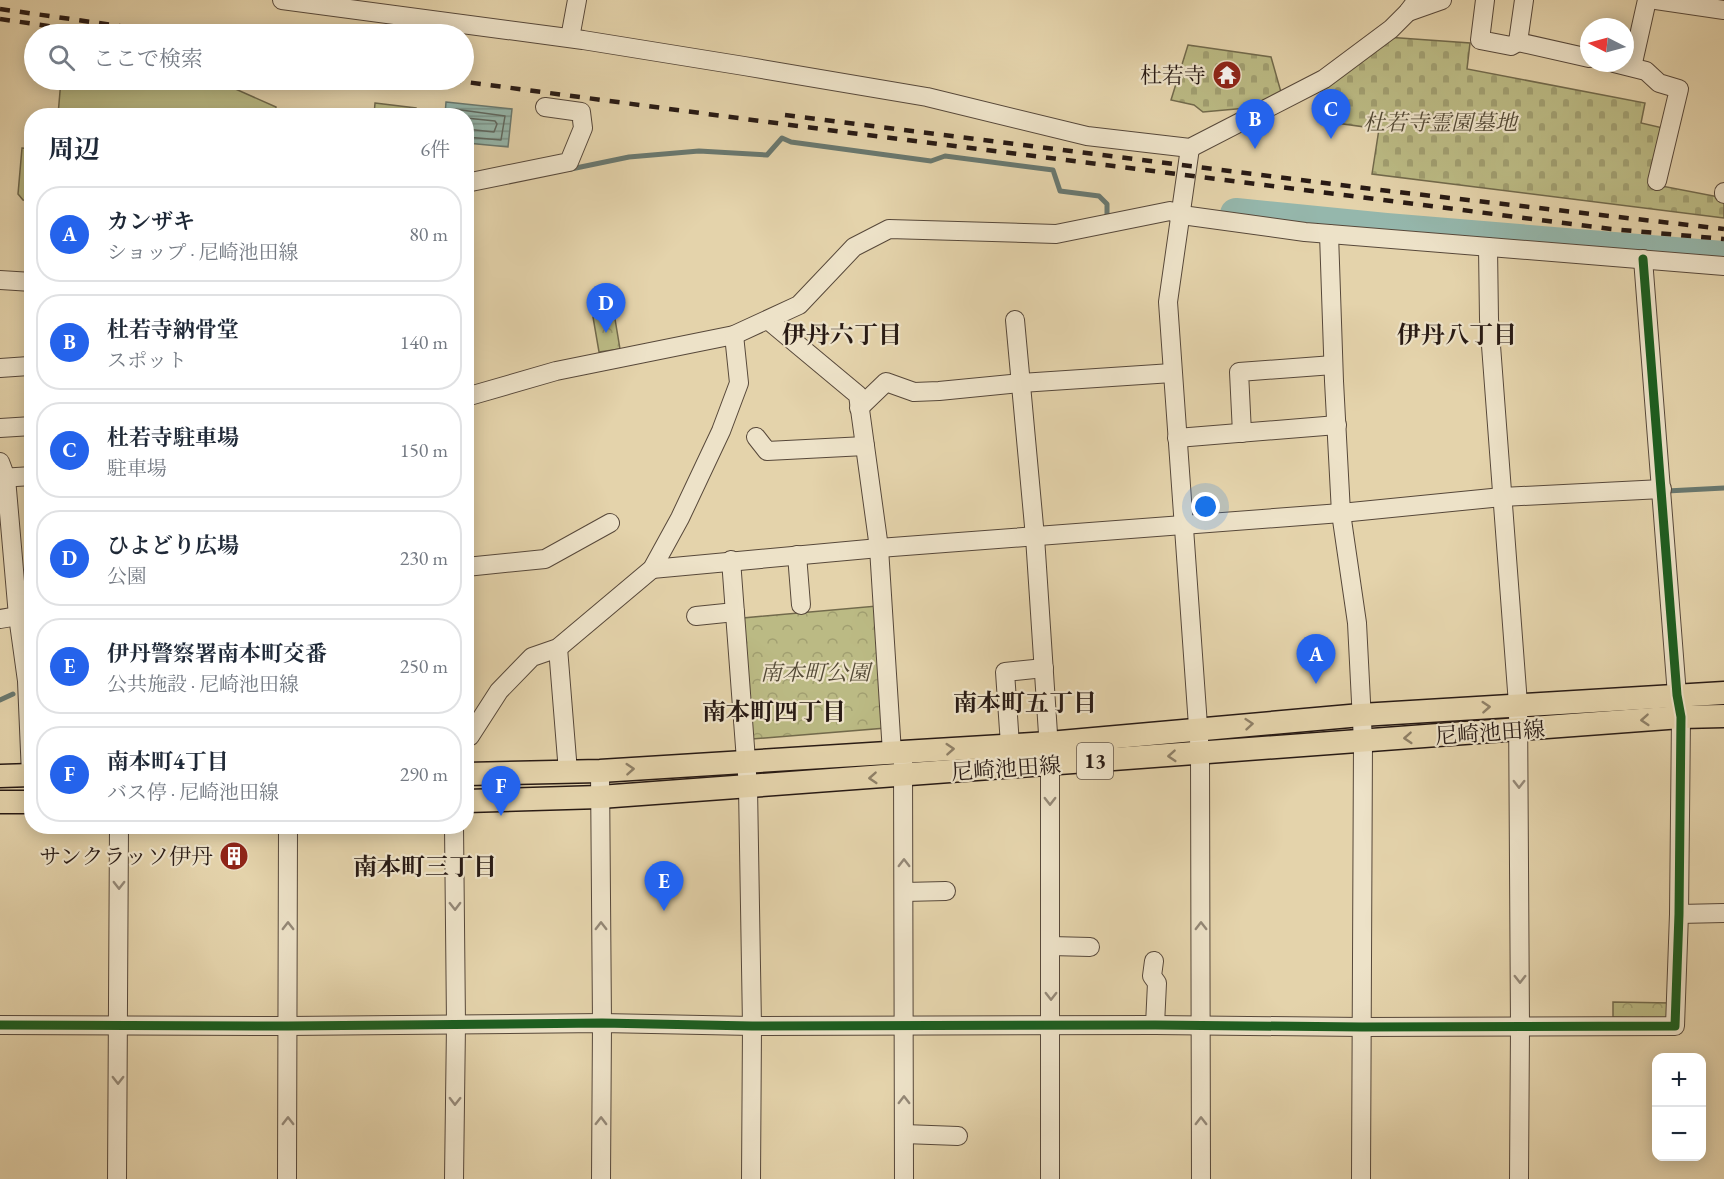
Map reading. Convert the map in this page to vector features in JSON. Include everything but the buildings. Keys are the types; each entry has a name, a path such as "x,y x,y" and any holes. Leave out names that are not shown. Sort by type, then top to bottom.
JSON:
{"main road":[{"name":"尼崎池田線","path":"474,801 600,797 903,776 1199,729 1518,704 1724,693"},
{"name":"尼崎池田線","path":"474,774 600,771 1010,745 1050,754 1200,754 1681,717 1724,716"},
{"path":"0,776 24,775"},
{"path":"0,802 24,802"}],"street":[{"path":"282,0 464,24"},
{"path":"570,38 577,0"},
{"path":"474,25 570,38 927,97 1087,136 1190,148 1324,79 1391,29 1413,6 1442,0"},
{"path":"1485,0 1480,40 1511,46 1518,42 1580,56"},
{"path":"1518,42 1524,0"},
{"path":"1634,35 1647,0"},
{"path":"1656,0 1724,10"},
{"path":"1634,67 1646,70 1659,83 1679,89 1657,181"},
{"path":"474,181 568,162 583,128 581,112 545,107"},
{"path":"1190,148 1168,302 1200,754 1201,1179"},
{"path":"474,395 556,372 734,335 799,305 854,247 889,229 1056,234 1170,211 1182,215 1329,234 1724,266"},
{"path":"1329,234 1341,513 1357,623 1363,741 1361,1179"},
{"path":"1488,247 1490,319 1518,704 1519,1179"},
{"path":"0,1025 288,1026 602,1023 752,1026 1155,1025 1362,1028 1675,1026 1679,914 1681,717 1677,695 1643,259"},
{"path":"0,280 24,282"},
{"path":"768,320 858,395 879,548 898,752 903,776 904,1179"},
{"path":"1015,320 1035,537 1050,754 1050,1179"},
{"path":"474,730 499,691 532,657 558,648 652,569 680,518 722,431 739,383 734,335"},
{"path":"1242,433 1239,372 1333,365"},
{"path":"0,368 24,366"},
{"path":"860,408 886,382 914,392 1172,373"},
{"path":"1178,438 1336,425"},
{"path":"0,428 24,426"},
{"path":"756,437 766,451 865,446"},
{"path":"24,475 2,473 24,661"},
{"path":"652,569 731,560 1341,513 1502,497 1662,489"},
{"path":"474,566 545,559 610,524"},
{"path":"796,555 801,605"},
{"path":"731,560 748,787 752,1026 751,1179"},
{"path":"696,616 735,612"},
{"path":"558,648 568,772"},
{"path":"1010,745 1005,672 1044,668"},
{"path":"600,771 602,1023 600,1179"},
{"path":"117,1179 119,834"},
{"path":"288,834 288,1179"},
{"path":"454,834 456,1024 454,1179"},
{"path":"904,892 946,891"},
{"path":"1679,914 1724,914"},
{"path":"1051,946 1090,947"},
{"path":"1154,961 1152,976 1157,983 1155,1025"},
{"path":"904,1134 958,1136"}],"green space":[{"name":"杜若寺霊園墓地","path":"1386,37 1470,43 1467,69 1645,103 1641,123 1663,128 1651,184 1724,198 1724,218 1372,174 1379,129 1329,122 1332,92 1321,91"},
{"name":"杜若寺","path":"1188,45 1271,57 1281,92 1247,108 1203,112 1194,105 1171,100"},
{"path":"60,90 238,90 276,107 276,108 59,108"},
{"path":"375,103 416,108 375,108"},
{"path":"22,148 24,148 24,200 18,194"},
{"path":"614,313 620,349 599,352 593,317"},
{"name":"南本町公園","path":"877,606 886,728 752,739 743,618"},
{"path":"1613,1002 1671,1003 1666,1019 1613,1017"}],"water":[{"path":"446,102 512,109 508,147 474,144 474,108 446,108"}],"waterway":[{"path":"571,169 629,157 699,151 767,155 782,138 791,142 931,161 945,156 1053,170 1060,191 1099,196 1107,204 1107,215"},
{"path":"1236,214 1724,257"},
{"path":"1667,491 1724,488"},
{"path":"0,700 13,694"}],"railway":[{"path":"0,9 106,24"},
{"path":"0,19 35,24"},
{"path":"474,83 1611,229 1724,239"},
{"path":"785,115 1389,191 1724,229"}],"cycle path":[{"path":"0,1025 288,1026 602,1023 752,1026 1675,1026 1679,914 1681,717 1677,695 1643,259"}],"place":[{"name":"杜若寺","path":"1227,75"},
{"name":"杜若寺駐車場","path":"1331,139"},
{"name":"杜若寺納骨堂","path":"1255,149"},
{"name":"ひよどり広場","path":"606,333"},
{"name":"カンザキ","path":"1316,684"},
{"name":"南本町4丁目","path":"501,816"},
{"name":"サンクラッソ伊丹","path":"234,856"},
{"name":"伊丹警察署南本町交番","path":"664,911"}],"district":[{"name":"伊丹六丁目","path":"842,335"},
{"name":"伊丹八丁目","path":"1457,335"},
{"name":"南本町五丁目","path":"1025,703"},
{"name":"南本町四丁目","path":"774,712"},
{"name":"南本町三丁目","path":"425,867"}]}
